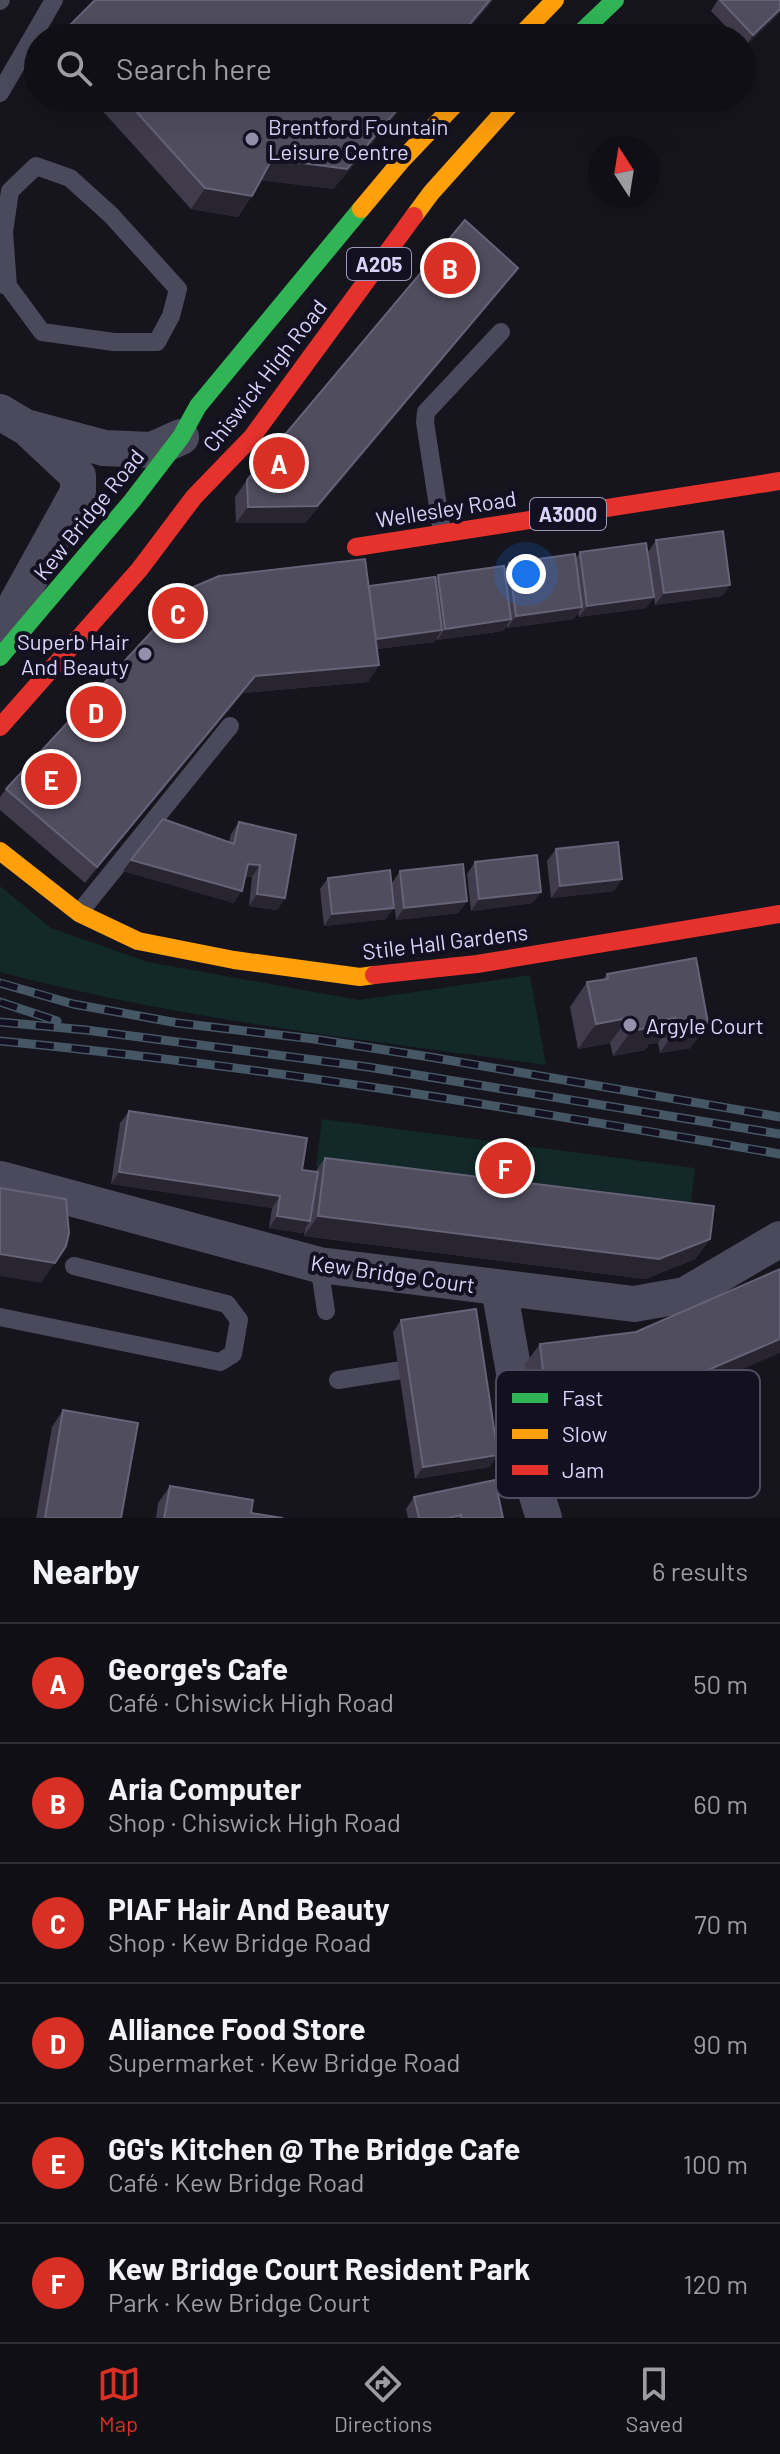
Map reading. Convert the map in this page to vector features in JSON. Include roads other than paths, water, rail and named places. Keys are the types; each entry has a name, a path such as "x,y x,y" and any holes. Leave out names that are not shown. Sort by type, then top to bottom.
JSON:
{"main road":[{"path":"532,24 555,0"},
{"path":"590,24 615,0"},
{"name":"Chiswick High Road","path":"181,437 198,406 312,267 402,160 448,112"},
{"name":"Chiswick High Road","path":"0,727 139,570 194,497 252,437 431,193 503,112"},
{"name":"Kew Bridge Road","path":"0,657 132,501 181,437"},
{"name":"Wellesley Road","path":"356,547 780,481"},
{"name":"Stile Hall Gardens","path":"0,851 79,913 138,941 234,960 360,977 477,964 780,914"}],"street":[{"path":"14,420 104,448 152,450 181,437"},
{"path":"0,633 78,492 78,476 14,420"},
{"name":"Kew Bridge Court","path":"0,1179 319,1265 634,1304 685,1295 780,1239"},
{"path":"499,1288 514,1370"}],"lane":[{"path":"40,24 54,0"},
{"path":"0,93 24,52"},
{"path":"36,166 70,178 111,215 178,289 171,316 157,342 114,342 42,332 4,285 4,232 10,191 36,166"},
{"path":"442,532 426,412 501,332"},
{"path":"79,913 230,726"},
{"path":"319,1265 326,1311"},
{"path":"0,1317 220,1362 233,1354 239,1320 227,1304 74,1266"},
{"path":"338,1380 402,1370"}],"railway":[{"path":"0,983 73,1004 178,1023 430,1057 780,1117"},
{"path":"0,1002 57,1021"},
{"path":"0,1022 86,1030 368,1067 780,1134"},
{"path":"0,1041 294,1076 780,1154"}],"place":[{"name":"Brentford Fountain Leisure Centre","path":"252,139"},
{"name":"Aria Computer","path":"450,268"},
{"name":"George's Cafe","path":"279,463"},
{"name":"PIAF Hair And Beauty","path":"178,613"},
{"name":"Superb Hair And Beauty","path":"145,654"},
{"name":"Alliance Food Store","path":"96,712"},
{"name":"GG's Kitchen @ The Bridge Cafe","path":"51,779"},
{"name":"Argyle Court","path":"630,1025"},
{"name":"Kew Bridge Court Resident Park","path":"505,1168"}]}
